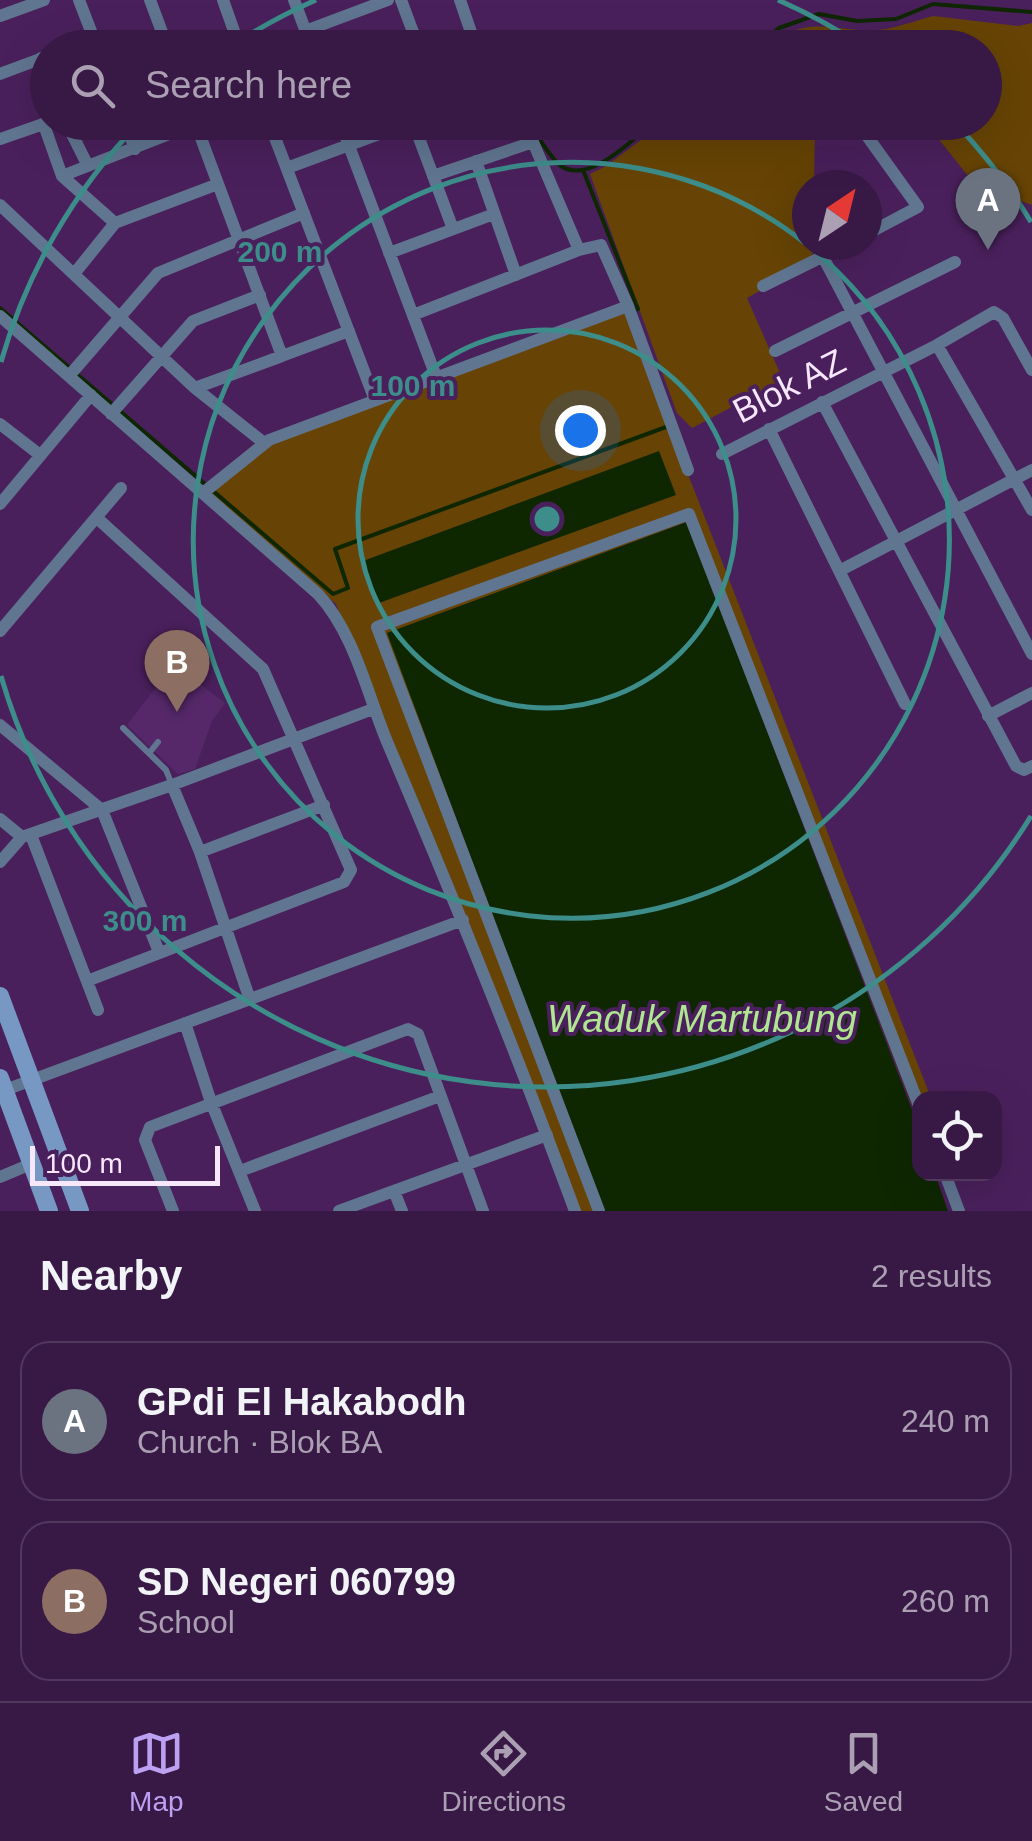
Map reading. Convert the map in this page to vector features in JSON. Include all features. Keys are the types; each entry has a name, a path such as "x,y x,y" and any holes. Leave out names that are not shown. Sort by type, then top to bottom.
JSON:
{"street":[{"path":"0,16 44,0"},
{"path":"79,0 91,30"},
{"path":"150,0 161,30"},
{"path":"223,0 234,30"},
{"path":"294,0 306,30"},
{"path":"308,30 364,4 388,0"},
{"path":"401,0 412,30"},
{"path":"460,0 469,30"},
{"path":"0,74 30,62"},
{"path":"0,139 30,129"},
{"path":"51,140 62,176 115,223"},
{"path":"75,140 88,166"},
{"path":"132,140 135,148"},
{"path":"62,176 155,140"},
{"path":"203,140 282,356"},
{"path":"276,140 375,400"},
{"path":"347,140 438,382"},
{"path":"288,168 363,140"},
{"path":"419,140 453,230"},
{"path":"869,140 918,208 882,226"},
{"path":"433,176 533,142 580,250"},
{"path":"476,161 516,275"},
{"path":"74,274 115,223 218,184"},
{"path":"0,205 196,388 264,443"},
{"path":"72,372 158,272 304,213"},
{"path":"390,253 494,214"},
{"path":"413,314 580,250 603,246 688,470"},
{"path":"762,286 818,260"},
{"path":"826,260 1032,654"},
{"path":"775,351 955,262"},
{"path":"114,410 193,320 260,296"},
{"path":"207,490 264,443 630,310"},
{"name":"Blok AZ","path":"722,454 994,312 1003,318 1032,370"},
{"path":"0,316 72,372 91,395 207,490 331,608 342,624 574,1211"},
{"path":"196,388 349,332"},
{"path":"937,345 1032,510"},
{"path":"0,504 91,395"},
{"path":"822,402 1016,766 1024,770 1032,766"},
{"path":"0,424 40,455"},
{"path":"769,428 905,704"},
{"path":"841,570 1032,470"},
{"path":"0,631 5,614 121,488"},
{"path":"598,1211 377,627 689,514 913,1091"},
{"path":"87,982 344,882 351,870 262,669 96,518"},
{"path":"988,716 1032,692"},
{"path":"0,862 26,836 373,709"},
{"path":"0,725 102,810 159,952"},
{"path":"172,785 200,852 250,997"},
{"path":"200,852 324,805"},
{"path":"0,819 26,836 98,1010"},
{"path":"48,1211 1,1087 33,1080 462,920"},
{"path":"0,996 80,1211"},
{"path":"185,1023 211,1102 255,1211"},
{"path":"172,1211 145,1140 150,1126 408,1029 418,1034 483,1211"},
{"path":"240,1171 440,1096"},
{"path":"340,1211 547,1136"},
{"path":"0,1176 31,1164"},
{"path":"948,1181 960,1211"},
{"path":"394,1191 402,1211"}],"lane":[{"path":"124,728 166,770 172,785"},
{"path":"150,752 158,742"}],"shaded area":[{"path":"933,16 1019,26 1032,23 1032,205 976,186 939,140 1002,140 1002,30 868,30"},
{"path":"825,27 868,30 797,30"},
{"path":"641,140 815,140 814,170 792,170 792,260 812,262 747,298 783,380 692,428 677,413 590,174"},
{"path":"624,310 928,1091 912,1091 912,1105 687,522 388,633 601,1211 575,1211 336,604 203,487 258,441"},
{"path":"174,664 225,703 212,721 195,769 178,774 127,725"}],"water":[{"path":"659,451 676,495 379,603 363,561"},
{"name":"Waduk Martubung","path":"687,522 912,1110 912,1181 937,1181 948,1211 603,1211 387,633"}],"waterway":[{"path":"776,30 819,14 857,21 896,19 933,4 1032,12"},
{"path":"540,140 557,163 572,170 597,165 633,140"},
{"path":"583,170 638,309 631,311"},
{"path":"0,308 205,484"},
{"path":"212,490 333,594 348,588 335,549 666,427"}],"place":[{"name":"GPdi El Hakabodh","path":"988,250"},
{"name":"SD Negeri 060799","path":"177,712"}]}
